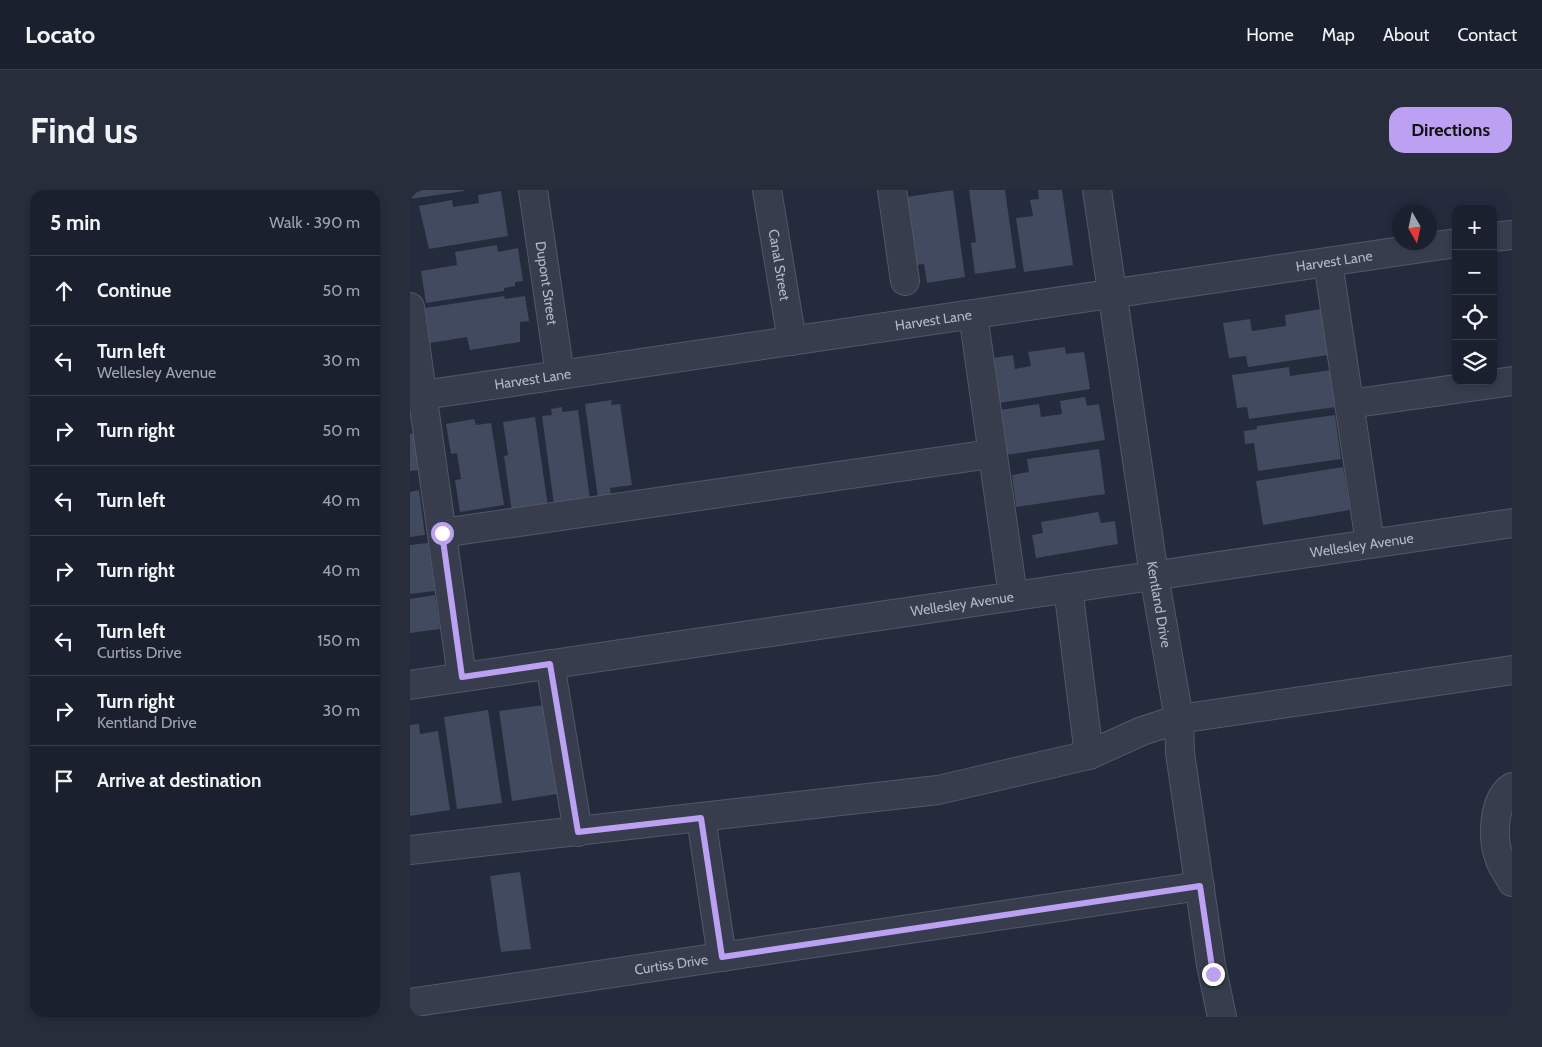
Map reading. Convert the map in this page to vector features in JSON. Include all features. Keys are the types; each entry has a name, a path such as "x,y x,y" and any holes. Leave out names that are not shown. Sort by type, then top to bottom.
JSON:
{"street":[{"name":"Dupont Street","path":"532,190 560,374"},
{"name":"Canal Street","path":"767,190 792,341"},
{"path":"892,190 904,281"},
{"name":"Kentland Drive","path":"1097,190 1154,575 1178,719 1180,754 1214,982 1222,1017"},
{"path":"1497,237 1512,235"},
{"name":"Harvest Lane","path":"416,396 1452,244"},
{"path":"1328,262 1370,544"},
{"path":"410,308 416,396 442,533 462,677"},
{"path":"973,314 991,454 1013,596"},
{"path":"1349,404 1512,381"},
{"path":"442,533 991,454"},
{"name":"Wellesley Avenue","path":"410,685 1512,522"},
{"path":"1068,588 1089,754"},
{"path":"550,664 578,832"},
{"path":"410,850 938,790 1089,754 1142,731 1178,719 1512,670"},
{"path":"1512,787 1506,790 1498,809 1495,836 1499,858 1512,882"},
{"path":"701,818 722,957"},
{"name":"Curtiss Drive","path":"410,1004 474,1005 722,957 1200,886"}],"building":[{"path":"410,190 464,190 464,191 410,199"},
{"path":"953,190 965,277 927,283 924,264 916,265 906,197"},
{"path":"969,190 1005,190 1016,268 975,274 971,243 976,242"},
{"path":"1038,190 1062,190 1073,265 1024,272 1016,218 1033,216 1030,200 1039,199"},
{"path":"501,191 508,236 429,249 419,206 452,200 453,207 479,203 478,195"},
{"path":"497,245 498,252 518,248 523,281 515,282 515,286 504,288 504,291 426,303 421,271 457,265 455,252"},
{"path":"504,296 505,299 525,296 529,321 520,322 520,342 470,350 467,337 430,343 425,308"},
{"path":"1321,309 1328,355 1248,367 1246,356 1229,358 1223,323 1250,319 1252,331 1286,326 1285,315"},
{"path":"1065,347 1066,354 1084,352 1090,389 999,403 992,358 1013,355 1015,369 1031,366 1028,352"},
{"path":"1289,367 1290,376 1331,370 1336,407 1249,419 1247,407 1237,408 1232,375"},
{"path":"1085,397 1087,406 1099,404 1105,440 1006,455 1000,410 1039,404 1041,417 1062,414 1060,401"},
{"path":"612,400 611,405 620,404 632,485 610,488 611,496 598,498 585,404"},
{"path":"562,407 562,412 578,410 590,500 554,505 542,416 552,415 551,409"},
{"path":"1335,415 1341,459 1258,471 1254,443 1245,444 1244,431 1257,429 1257,426"},
{"path":"535,417 548,507 512,512 504,456 508,455 503,422"},
{"path":"474,419 476,425 491,423 504,505 460,512 455,480 461,479 457,453 451,454 446,424"},
{"path":"413,433 419,470 410,471 410,434"},
{"path":"1099,449 1105,494 1016,507 1012,475 1029,472 1027,459"},
{"path":"1343,467 1350,510 1263,525 1256,481"},
{"path":"419,490 425,535 410,537 410,492"},
{"path":"1098,512 1101,523 1115,521 1118,544 1036,558 1032,535 1043,533 1041,522"},
{"path":"428,543 435,591 410,594 410,545"},
{"path":"435,595 440,629 410,633 410,599"},
{"path":"544,705 557,794 512,801 499,711"},
{"path":"488,710 502,803 457,809 444,717"},
{"path":"419,724 420,734 438,731 450,810 410,816 410,725"},
{"path":"520,872 531,949 501,952 490,876"}],"route":[{"path":"442,533 462,677 550,664 578,832 701,818 722,957 1200,886 1213,974"}]}
